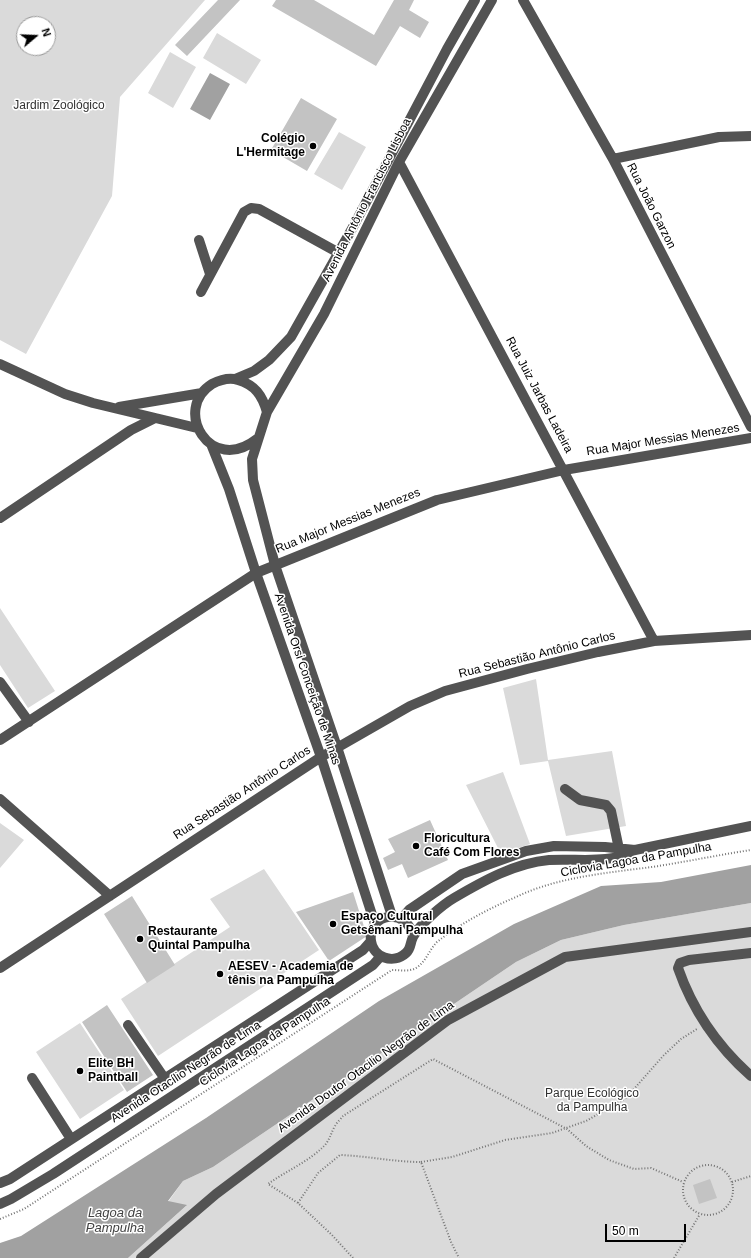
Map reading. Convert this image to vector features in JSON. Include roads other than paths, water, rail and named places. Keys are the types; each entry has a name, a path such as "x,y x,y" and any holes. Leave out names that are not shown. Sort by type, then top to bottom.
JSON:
{"street":[{"name":"Avenida Antônio Francisco Lisboa","path":"235,379 254,371 269,360 291,337 339,253 447,48 476,0"},
{"name":"Avenida Antônio Francisco Lisboa","path":"267,412 324,314 399,162 492,0"},
{"name":"Rua João Garzon","path":"523,0 613,159 751,427"},
{"path":"613,159 719,137 751,136"},
{"name":"Rua Juiz Jarbas Ladeira","path":"399,162 654,641"},
{"path":"200,292 244,212 251,208 259,209 339,253"},
{"path":"199,240 210,274"},
{"path":"0,364 65,394 114,408 198,428"},
{"path":"235,379 247,382 257,390 264,400 267,412 257,439 247,447 235,451 222,450 210,444 198,428 195,410 202,393 217,381 235,379"},
{"path":"114,408 202,393"},
{"path":"0,518 131,430 154,418"},
{"name":"Rua Major Messias Menezes","path":"0,740 256,573 275,565 437,500 564,470 751,438"},
{"name":"Avenida Orsi Conceição de Minas","path":"257,439 252,459 253,480 275,565 397,917"},
{"name":"Avenida Orsi Conceição de Minas","path":"210,444 229,489 256,573 321,757 375,924"},
{"name":"Rua Sebastião Antônio Carlos","path":"0,968 337,747 393,715 445,691 527,669 654,641 751,635"},
{"path":"0,682 29,722"},
{"path":"565,789 580,800 606,805 611,811 619,849"},
{"path":"0,799 110,896"},
{"path":"635,850 605,847 554,846 526,851 462,874 397,917 386,917 375,924 372,929 371,941 376,952 381,956 392,959 402,956 410,949 413,937 432,915 453,899 495,876 520,866 549,860 611,859 623,856 635,850 751,826"},
{"path":"397,917 409,925 413,937"},
{"name":"Avenida Doutor Otacilio Negrão de Lima","path":"141,1258 216,1194 448,1020 564,957 751,932"},
{"name":"Avenida Otacílio Negrão de Lima","path":"1,1180 71,1139 165,1079 363,950 371,941"},
{"path":"751,953 689,960 680,963 678,968 704,1024 733,1060 751,1076"},
{"name":"Avenida Otacílio Negrão de Lima","path":"0,1204 53,1174 374,965 381,956"},
{"path":"128,1025 165,1079"},
{"path":"32,1078 71,1139"}],"water":[{"path":"210,73 230,84 210,120 190,109"},
{"name":"Lagoa da Pampulha","path":"751,865 751,903 624,925 561,940 516,962 213,1167 183,1181 168,1201 187,1205 128,1258 0,1258 0,1243 21,1236 206,1118 379,1001 514,924 601,886 661,882"}],"place":[{"name":"Colégio L'Hermitage","path":"313,146"},
{"name":"Floricultura Café Com Flores","path":"416,846"},
{"name":"Espaço Cultural Getsêmani Pampulha","path":"333,924"},
{"name":"Restaurante Quintal Pampulha","path":"140,939"},
{"name":"AESEV - Academia de tênis na Pampulha","path":"220,974"},
{"name":"Elite BH Paintball","path":"80,1071"}],"park label":[{"name":"Jardim Zoológico","path":"59,106"},
{"name":"Parque Ecológico da Pampulha","path":"592,1101"}]}
